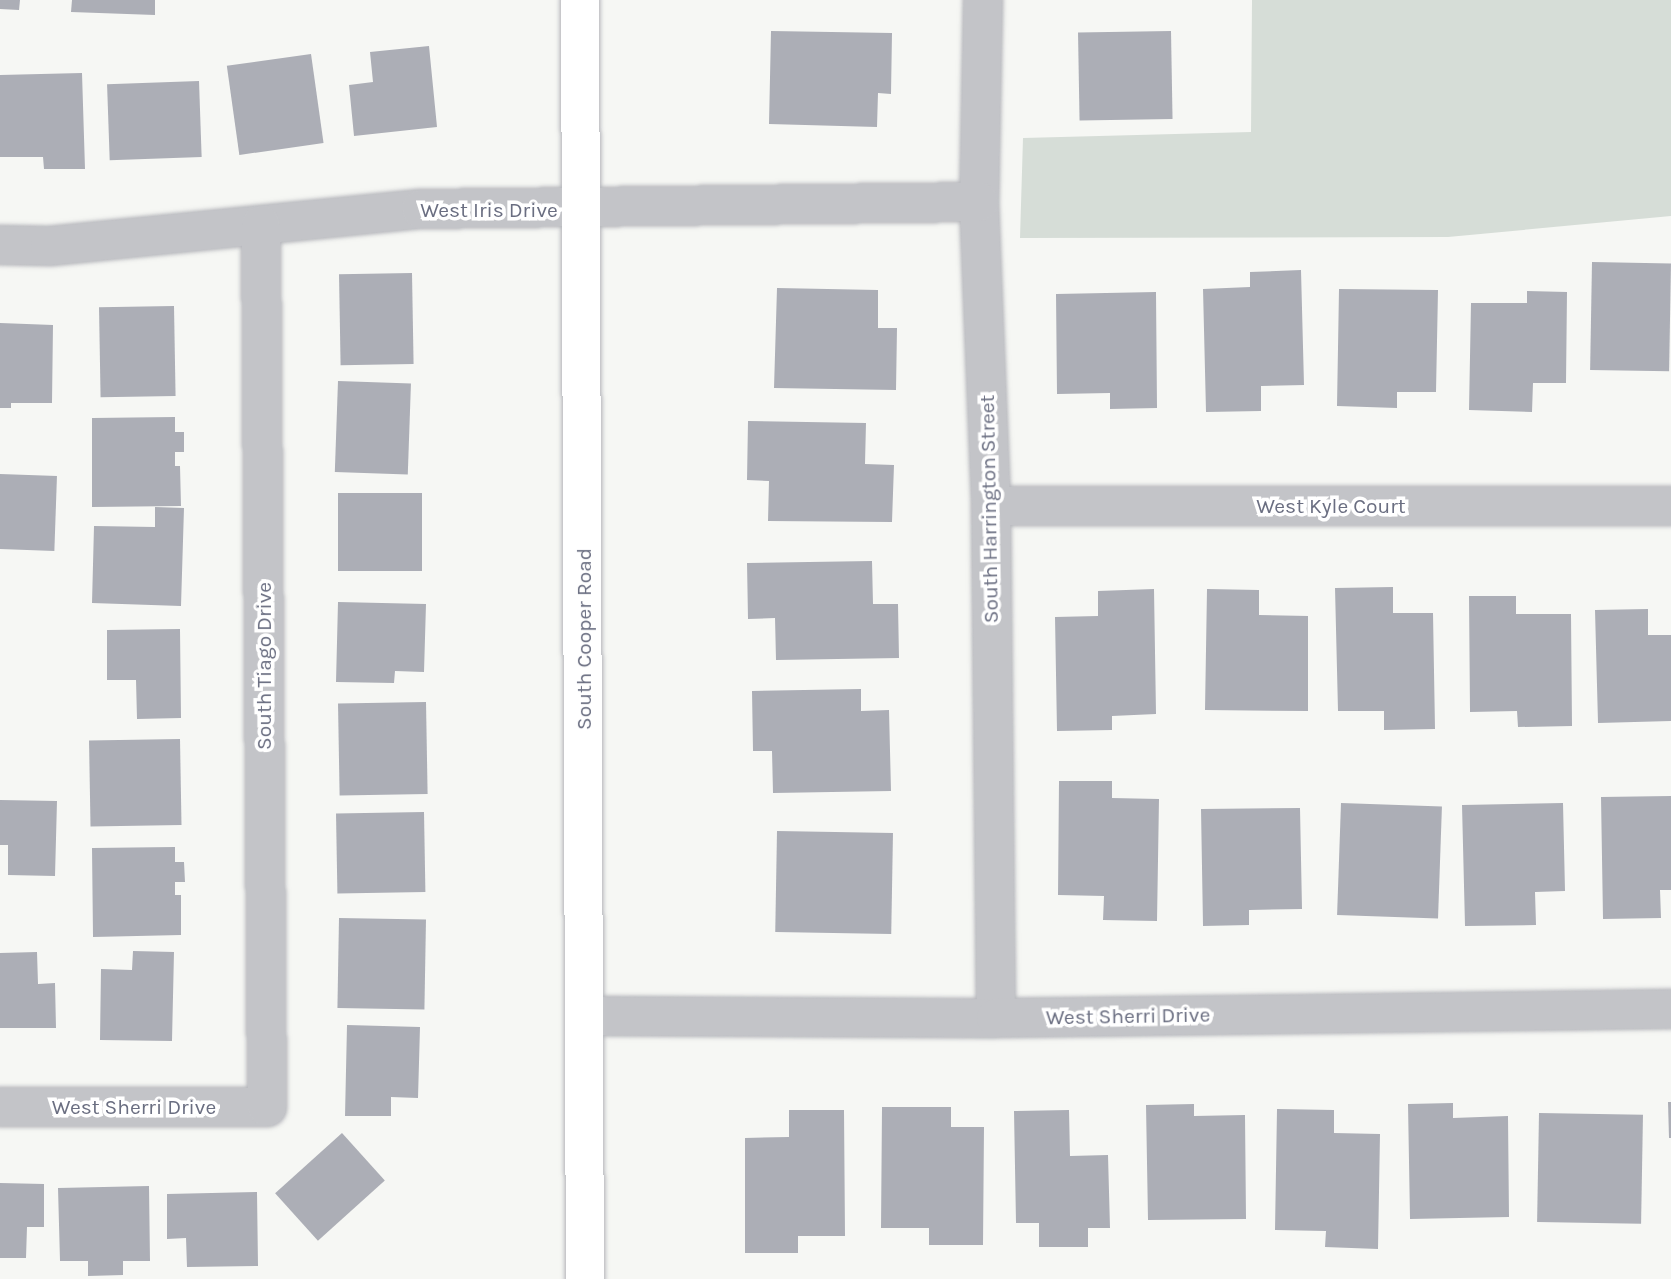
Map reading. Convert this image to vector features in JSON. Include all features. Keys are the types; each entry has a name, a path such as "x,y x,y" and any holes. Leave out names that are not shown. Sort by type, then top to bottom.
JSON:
{"main road":[{"name":"South Cooper Road","path":"580,0 585,1279"}],"street":[{"name":"South Harrington Street","path":"983,0 979,202 991,506 996,1018"},
{"name":"West Iris Drive","path":"0,245 50,246 421,209 979,202"},
{"name":"South Tiago Drive","path":"261,225 267,1107"},
{"name":"West Kyle Court","path":"991,506 1671,506"},
{"name":"West Sherri Drive","path":"586,1016 996,1018 1671,1009"},
{"name":"West Sherri Drive","path":"0,1107 267,1107"}],"shaded area":[{"path":"1252,0 1671,0 1671,216 1448,237 1020,238 1023,138 1251,132"}],"building":[{"path":"0,0 20,0 19,10 0,9"},
{"path":"72,0 155,0 155,15 71,12"},
{"path":"771,31 892,33 891,94 878,93 877,127 769,124"},
{"path":"1171,31 1173,119 1080,121 1078,33"},
{"path":"429,46 437,127 354,136 349,85 373,82 370,52"},
{"path":"311,54 324,143 239,155 227,66"},
{"path":"82,73 85,169 44,169 43,157 0,157 0,75"},
{"path":"199,81 202,157 110,160 107,84"},
{"path":"1592,262 1671,263 1669,371 1590,370"},
{"path":"1301,270 1304,385 1261,386 1261,411 1206,412 1203,289 1250,287 1250,272"},
{"path":"412,273 414,364 341,365 339,274"},
{"path":"777,288 878,290 878,328 897,328 896,390 774,388"},
{"path":"1339,289 1438,290 1436,392 1397,392 1397,408 1337,406"},
{"path":"1527,291 1567,292 1566,383 1533,383 1532,412 1469,410 1471,303 1527,303"},
{"path":"1156,292 1157,408 1110,409 1110,393 1057,394 1056,294"},
{"path":"174,306 176,396 101,397 99,307"},
{"path":"0,323 53,325 52,403 11,403 11,408 0,408"},
{"path":"338,381 411,384 408,474 335,472"},
{"path":"175,417 175,432 184,432 184,452 175,452 175,466 180,466 181,506 92,507 92,418"},
{"path":"748,421 866,423 865,464 894,465 892,522 768,521 769,481 747,480"},
{"path":"0,474 57,476 54,551 0,549"},
{"path":"338,493 422,493 422,571 338,571"},
{"path":"155,507 184,508 181,606 92,603 94,526 155,527"},
{"path":"872,561 873,604 898,604 899,658 776,660 775,618 748,619 747,563"},
{"path":"1393,587 1393,613 1433,613 1435,729 1384,730 1384,711 1338,711 1335,588"},
{"path":"1154,589 1156,714 1112,716 1112,730 1057,731 1055,617 1098,616 1098,591"},
{"path":"1207,589 1259,590 1259,615 1308,616 1308,711 1205,710"},
{"path":"1469,596 1516,596 1516,614 1571,614 1572,726 1518,727 1517,711 1470,712"},
{"path":"338,602 426,604 424,672 395,671 394,683 336,682"},
{"path":"1648,609 1648,635 1671,635 1671,721 1598,723 1595,610"},
{"path":"180,629 181,718 137,719 136,680 107,680 107,630"},
{"path":"861,689 861,711 889,710 891,791 773,793 772,751 753,751 752,691"},
{"path":"426,702 428,794 340,796 338,704"},
{"path":"180,739 182,825 91,827 89,741"},
{"path":"1059,781 1112,781 1112,798 1159,799 1157,921 1103,920 1104,896 1058,895"},
{"path":"1671,796 1671,890 1660,890 1661,918 1603,919 1601,797"},
{"path":"0,800 57,801 55,876 8,875 8,845 0,845"},
{"path":"1341,803 1442,807 1438,918 1337,915"},
{"path":"1563,803 1565,891 1535,892 1536,925 1465,926 1462,805"},
{"path":"1300,808 1302,909 1249,910 1249,925 1203,926 1201,809"},
{"path":"424,812 425,892 337,894 336,814"},
{"path":"777,831 893,833 891,934 775,932"},
{"path":"175,847 175,862 184,862 185,882 175,882 175,895 181,895 181,935 93,937 92,848"},
{"path":"339,918 426,920 424,1010 337,1008"},
{"path":"133,951 174,952 172,1041 100,1040 101,969 132,970"},
{"path":"37,952 38,984 55,983 56,1028 0,1028 0,953"},
{"path":"347,1025 420,1027 418,1098 391,1097 391,1116 345,1116"},
{"path":"1668,1102 1671,1102 1671,1138 1669,1138"},
{"path":"1453,1103 1453,1118 1508,1116 1509,1217 1410,1219 1408,1104"},
{"path":"1194,1104 1194,1116 1245,1115 1246,1219 1148,1220 1146,1105"},
{"path":"882,1107 951,1107 951,1127 984,1127 983,1245 929,1245 929,1228 881,1228"},
{"path":"1277,1109 1334,1110 1334,1133 1380,1134 1378,1249 1325,1247 1326,1231 1275,1230"},
{"path":"789,1110 844,1110 845,1236 798,1236 798,1253 745,1253 745,1138 789,1137"},
{"path":"1069,1110 1070,1156 1108,1155 1110,1228 1088,1228 1088,1247 1039,1247 1039,1223 1016,1223 1014,1111"},
{"path":"1539,1113 1643,1115 1641,1224 1537,1222"},
{"path":"342,1133 385,1181 318,1241 275,1193"},
{"path":"0,1183 44,1184 44,1227 27,1227 26,1258 0,1258"},
{"path":"149,1186 150,1261 123,1261 123,1275 88,1276 88,1261 60,1261 58,1188"},
{"path":"257,1192 258,1266 187,1267 186,1238 167,1239 167,1194"}]}
